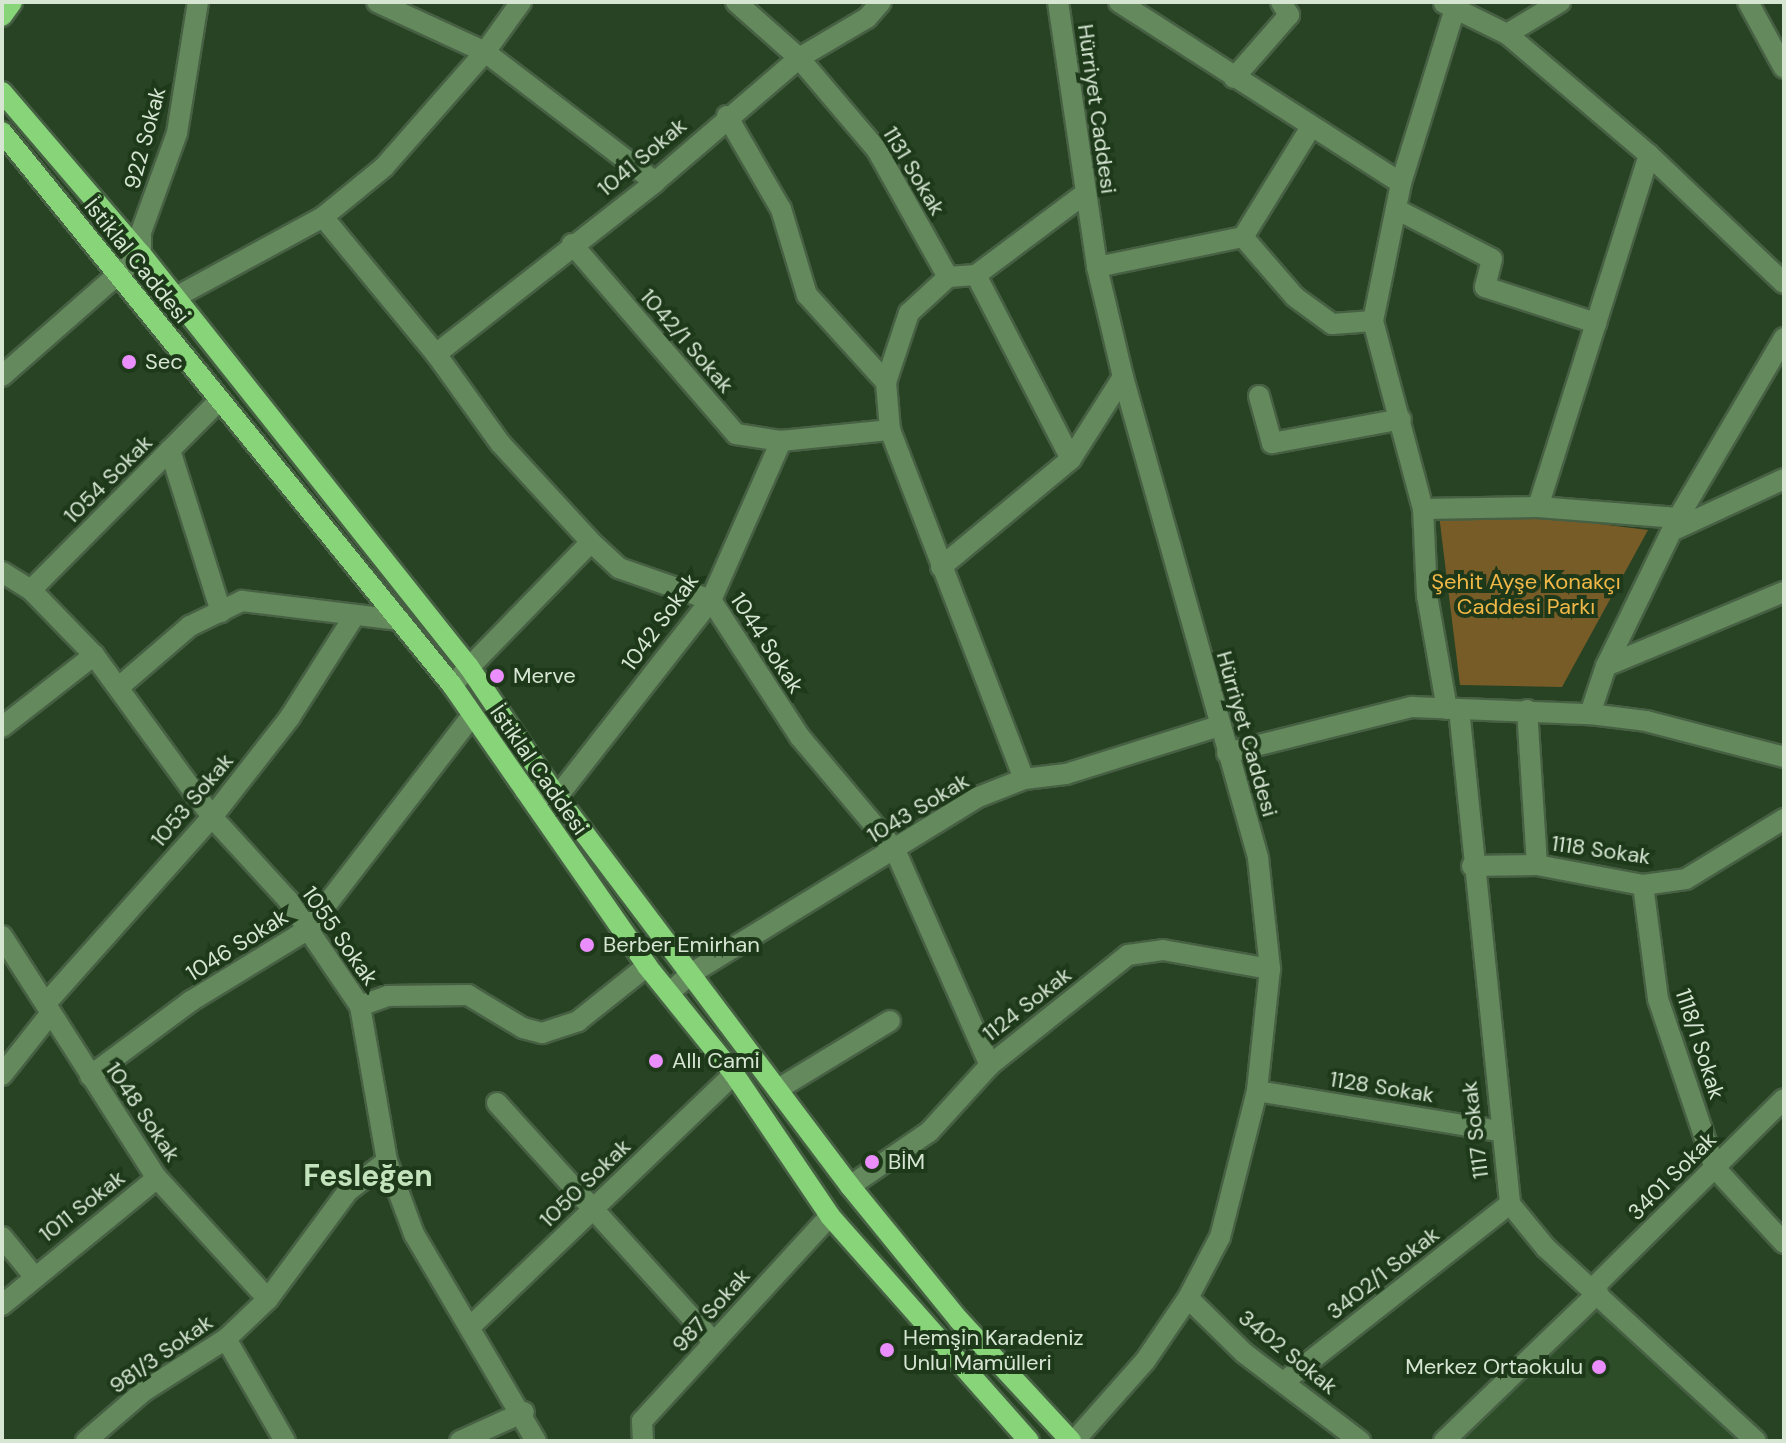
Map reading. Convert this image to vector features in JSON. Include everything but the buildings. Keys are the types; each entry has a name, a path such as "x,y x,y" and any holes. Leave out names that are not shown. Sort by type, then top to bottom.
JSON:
{"main road":[{"path":"2,16 12,2"},
{"name":"İstiklal Caddesi","path":"2,92 141,254 199,332 469,667 557,797 850,1186 970,1332 1073,1441"},
{"name":"İstiklal Caddesi","path":"2,132 218,402 452,685 647,966 734,1074 830,1216 1029,1441"}],"street":[{"name":"922 Sokak","path":"141,254 141,232 177,133 198,2"},
{"path":"377,2 485,52 655,182"},
{"path":"174,298 323,217 384,167 485,52 521,2"},
{"name":"1131 Sokak","path":"736,2 799,58 877,150 948,277"},
{"name":"1041 Sokak","path":"436,354 572,244 655,182 727,116 799,58 867,18 881,2"},
{"name":"Hürriyet Caddesi","path":"1058,2 1083,195 1097,267 1123,377 1258,858 1270,969 1257,1091 1220,1237 1188,1298 1145,1361 1073,1441"},
{"path":"1119,2 1401,183"},
{"path":"1234,78 1289,15 1281,2"},
{"path":"1507,34 1560,2"},
{"path":"1748,2 1784,68"},
{"path":"1243,237 1295,297 1332,324 1373,321 1401,183 1451,5 1507,34 1649,155 1784,283"},
{"path":"727,116 781,209 807,295 886,382"},
{"path":"1097,267 1243,237 1311,127"},
{"path":"1538,507 1649,155"},
{"path":"1024,779 890,430 886,382 909,313 948,277 976,275 1083,195"},
{"path":"1396,209 1492,259 1485,287 1596,323"},
{"name":"1044 Sokak","path":"323,217 436,354 500,443 591,542 619,568 711,600 800,737 895,850 990,1065"},
{"name":"1042/1 Sokak","path":"572,244 736,434 781,441"},
{"path":"2,376 141,254"},
{"path":"976,275 1071,459"},
{"name":"1117 Sokak","path":"1373,321 1423,509 1427,596 1453,709 1499,1131 1510,1204 1546,1248 1596,1290 1756,1441"},
{"path":"1590,714 1606,666 1677,524 1784,338"},
{"path":"941,567 1071,459 1123,377"},
{"path":"1259,396 1272,443 1401,419"},
{"name":"1054 Sokak","path":"31,590 218,402"},
{"path":"781,441 890,430"},
{"name":"1042 Sokak","path":"557,797 711,600 781,441"},
{"path":"170,450 221,612"},
{"path":"1423,509 1538,507 1677,524 1784,479"},
{"path":"452,685 591,542"},
{"name":"1055 Sokak","path":"2,572 31,590 94,655 212,817 288,900 360,1006 387,1161 414,1234 524,1412 536,1441"},
{"path":"1606,666 1784,592"},
{"path":"119,687 190,626 242,601 400,620"},
{"name":"1053 Sokak","path":"2,1075 49,1007 212,817 290,717 355,615"},
{"path":"2,727 94,655"},
{"path":"1227,753 1412,707 1527,710 1646,721 1784,757"},
{"name":"1118 Sokak","path":"1527,710 1537,865"},
{"name":"1046 Sokak","path":"90,1076 191,1001 307,930 472,716"},
{"name":"1043 Sokak","path":"669,993 692,973 976,798 1024,779 1066,774 1219,726"},
{"path":"525,791 557,797"},
{"name":"1118 Sokak","path":"1472,866 1537,865 1643,885 1686,879 1784,819"},
{"name":"1118/1 Sokak","path":"1643,885 1658,999 1715,1168"},
{"name":"1048 Sokak","path":"2,936 157,1178 268,1299"},
{"name":"1124 Sokak","path":"850,1186 929,1132 990,1065 1128,955 1163,950 1270,969"},
{"path":"360,1006 387,996 468,995 523,1028 542,1033 578,1021 647,966"},
{"path":"778,1089 890,1021"},
{"name":"1050 Sokak","path":"470,1327 734,1074"},
{"name":"1128 Sokak","path":"1257,1091 1499,1131"},
{"name":"3401 Sokak","path":"1444,1441 1784,1099"},
{"path":"497,1103 714,1342"},
{"name":"981/3 Sokak","path":"86,1441 144,1391 226,1339 268,1299 348,1191 387,1161"},
{"path":"1715,1168 1784,1243"},
{"name":"1011 Sokak","path":"2,1305 33,1275 157,1178"},
{"name":"3402/1 Sokak","path":"1286,1380 1510,1204"},
{"name":"987 Sokak","path":"643,1441 642,1421 830,1216"},
{"path":"2,1237 33,1275"},
{"name":"3402 Sokak","path":"1188,1298 1244,1353 1286,1380 1360,1441"},
{"path":"226,1339 285,1441"},
{"path":"460,1441 524,1412"}],"shaded area":[{"name":"Merkez Ortaokulu","path":"1598,1293 1756,1441 1444,1441"}],"green space":[{"name":"Şehit Ayşe Konakçı Caddesi Parkı","path":"1439,515 1543,517 1648,530 1562,687 1460,685"}],"place":[{"name":"Sec","path":"129,362"},
{"name":"Merve","path":"497,676"},
{"name":"Berber Emirhan","path":"587,945"},
{"name":"Allı Cami","path":"656,1061"},
{"name":"BİM","path":"872,1162"},
{"name":"Hemşin Karadeniz Unlu Mamülleri","path":"887,1350"},
{"name":"Merkez Ortaokulu","path":"1599,1367"}],"district":[{"name":"Fesleğen","path":"368,1176"}]}
